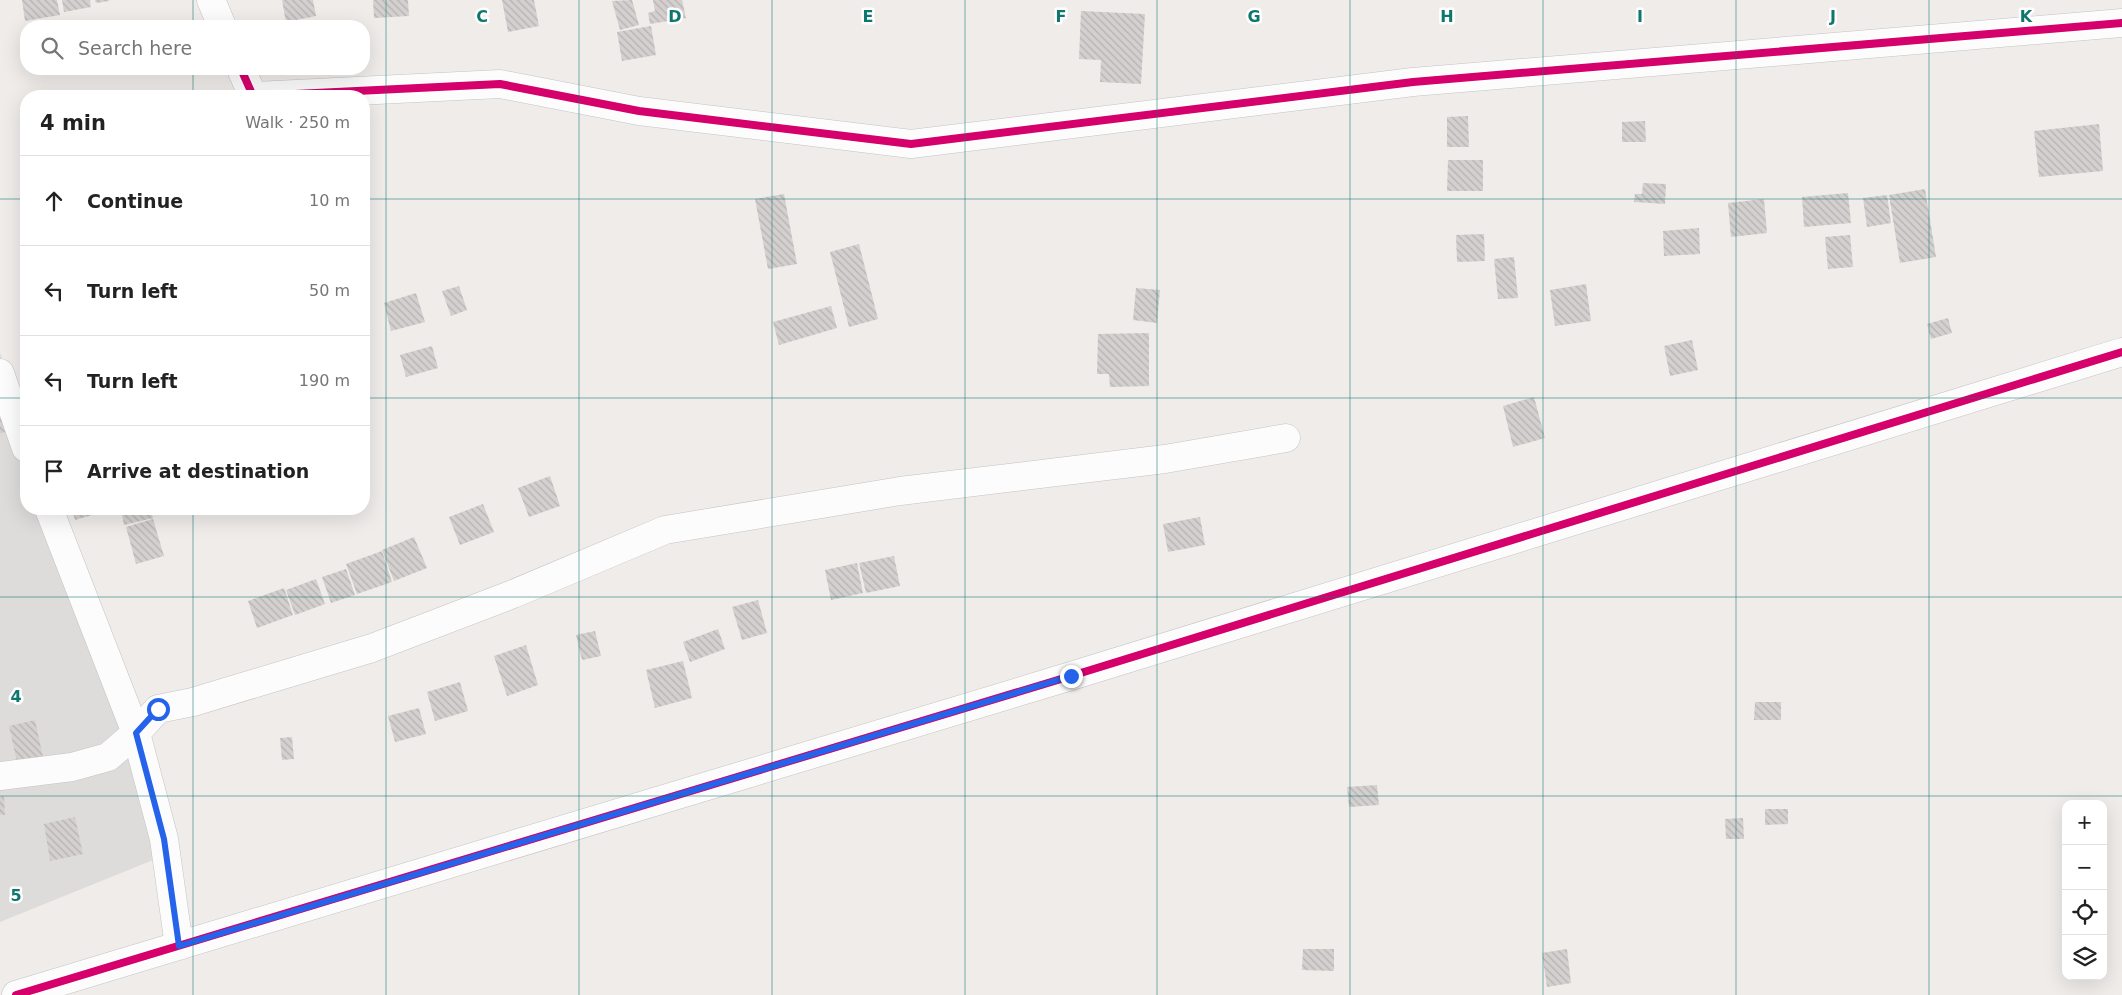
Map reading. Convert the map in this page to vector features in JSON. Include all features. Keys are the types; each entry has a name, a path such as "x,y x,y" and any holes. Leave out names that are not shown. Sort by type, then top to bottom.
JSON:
{"street":[{"path":"211,0 219,20"},
{"path":"370,90 500,84 639,110 910,144 1412,82 2122,23"},
{"path":"244,75 250,90"},
{"path":"16,995 1071,676 2122,352"},
{"path":"0,373 20,431"},
{"path":"0,776 72,767 108,757 136,733 158,709 192,702 372,648 514,594 665,530 900,491 1165,460 1286,438"},
{"path":"51,515 136,733 164,839 179,946"}],"shaded area":[{"path":"0,353 20,405 20,515 56,515 163,856 0,922"}],"building":[{"path":"22,0 57,0 60,15 25,20"},
{"path":"62,0 90,0 91,7 64,12"},
{"path":"95,0 109,0 109,1 96,3"},
{"path":"282,0 313,0 316,16 286,20"},
{"path":"373,0 408,0 409,16 374,18"},
{"path":"502,0 534,0 539,26 508,32"},
{"path":"632,0 639,25 620,30 612,1"},
{"path":"653,0 682,0 686,18 650,24 648,13 655,11"},
{"path":"1081,11 1145,14 1141,84 1100,82 1101,60 1079,59"},
{"path":"651,26 656,55 622,61 617,32"},
{"path":"1468,116 1469,147 1447,147 1447,117"},
{"path":"1645,121 1646,142 1622,142 1622,122"},
{"path":"2099,124 2103,171 2039,177 2034,131"},
{"path":"1448,160 1483,160 1483,191 1447,191"},
{"path":"1643,183 1666,184 1665,204 1634,202 1635,194 1642,194"},
{"path":"1925,189 1936,257 1900,263 1889,195"},
{"path":"1848,193 1851,223 1804,227 1802,197"},
{"path":"784,194 797,264 768,269 755,199"},
{"path":"1887,195 1891,223 1867,227 1863,198"},
{"path":"1764,199 1767,233 1731,237 1728,203"},
{"path":"1699,228 1700,254 1664,256 1663,231"},
{"path":"1484,234 1485,261 1457,262 1456,235"},
{"path":"1850,235 1853,267 1828,269 1825,237"},
{"path":"859,244 878,319 849,327 830,252"},
{"path":"1514,257 1518,298 1498,299 1494,259"},
{"path":"1586,284 1591,321 1555,326 1550,290"},
{"path":"459,286 467,310 451,316 442,291"},
{"path":"1136,288 1160,290 1157,323 1133,320"},
{"path":"416,293 425,322 391,331 384,303"},
{"path":"831,306 837,328 779,345 773,322"},
{"path":"1948,318 1952,333 1931,339 1927,324"},
{"path":"1149,333 1149,386 1110,387 1109,374 1097,374 1098,334"},
{"path":"1692,340 1698,370 1670,376 1664,346"},
{"path":"432,346 438,368 406,377 400,355"},
{"path":"1534,397 1545,438 1513,447 1503,406"},
{"path":"0,415 5,432 0,434"},
{"path":"550,476 560,506 529,517 518,488"},
{"path":"483,504 494,532 460,545 449,517"},
{"path":"74,515 92,515 75,520"},
{"path":"122,515 152,515 153,518 124,525"},
{"path":"1200,517 1205,545 1168,552 1163,524"},
{"path":"153,519 164,556 136,564 126,527"},
{"path":"414,537 427,568 394,581 382,550"},
{"path":"382,551 392,582 357,594 346,564"},
{"path":"894,556 900,586 866,593 859,563"},
{"path":"857,563 863,593 831,600 825,570"},
{"path":"346,569 355,595 331,603 322,577"},
{"path":"316,579 325,604 295,615 286,590"},
{"path":"284,588 293,615 257,628 248,601"},
{"path":"758,600 767,633 742,640 732,607"},
{"path":"718,629 725,649 690,662 683,642"},
{"path":"595,631 601,656 582,660 576,635"},
{"path":"526,645 538,685 507,696 494,656"},
{"path":"683,661 692,698 655,708 646,670"},
{"path":"460,682 468,711 435,721 427,692"},
{"path":"1755,702 1781,702 1781,720 1754,720"},
{"path":"419,708 426,734 395,742 388,716"},
{"path":"35,720 43,757 17,762 9,726"},
{"path":"292,737 294,759 282,760 280,738"},
{"path":"1377,785 1379,805 1349,807 1347,787"},
{"path":"4,796 5,815 0,815 0,797"},
{"path":"1765,809 1788,809 1788,824 1765,825"},
{"path":"75,817 83,854 50,861 44,824"},
{"path":"1743,818 1744,839 1726,839 1725,819"},
{"path":"1303,949 1334,949 1334,971 1302,970"},
{"path":"1567,949 1571,983 1547,987 1542,953"}],"cycle path":[{"path":"370,90 500,84 639,111 911,144 1413,82 2122,23"},
{"path":"244,75 250,90"},
{"path":"16,995 1071,676 2122,352"}],"route":[{"path":"158,709 136,733 164,839 179,946 1071,676"}]}
